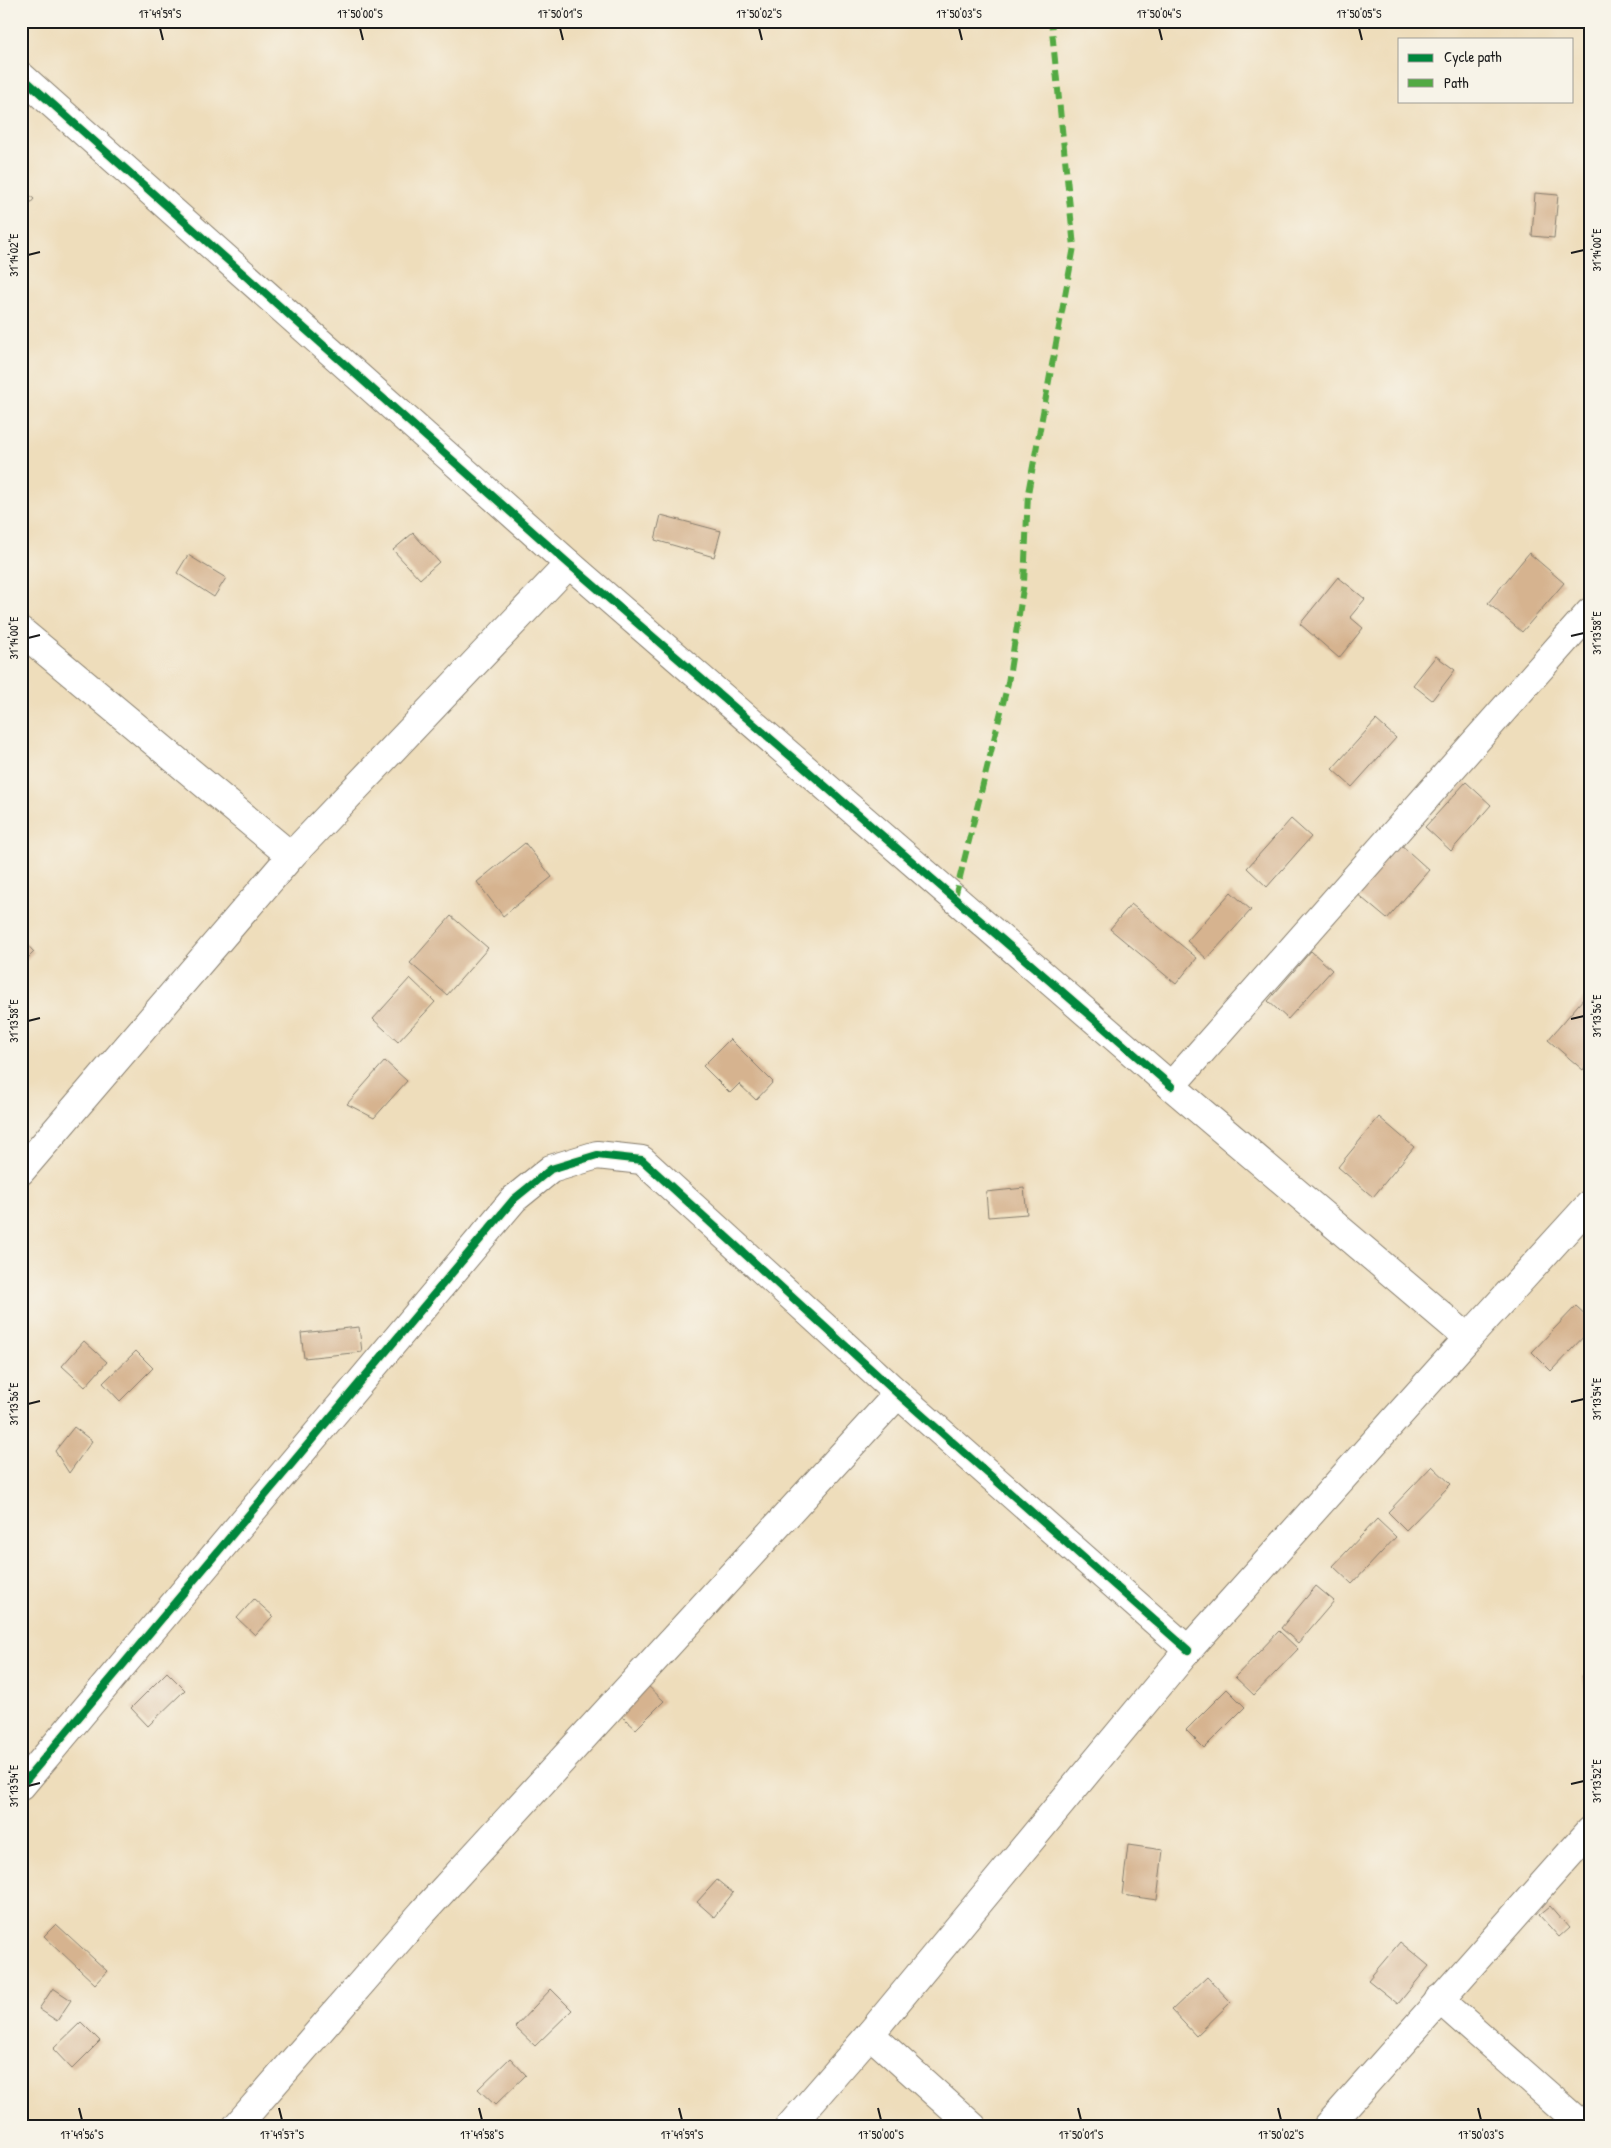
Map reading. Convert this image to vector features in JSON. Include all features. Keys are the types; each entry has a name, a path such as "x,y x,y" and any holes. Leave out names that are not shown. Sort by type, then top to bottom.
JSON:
{"street":[{"path":"21,76 569,564 1171,1086 1468,1338"},
{"path":"21,1171 291,856 569,564"},
{"path":"1171,1086 1590,612"},
{"path":"21,631 291,856"},
{"path":"21,1786 514,1199 551,1169 597,1155 642,1160 898,1394 1188,1650"},
{"path":"789,2127 870,2034 1188,1650 1590,1204"},
{"path":"236,2127 423,1912 898,1394"},
{"path":"1327,2127 1590,1831"},
{"path":"1439,1999 1584,2127"},
{"path":"870,2034 973,2127"}],"building":[{"path":"21,188 34,199 21,214"},
{"path":"1535,193 1558,195 1554,238 1532,236"},
{"path":"661,515 721,531 714,557 655,540"},
{"path":"413,533 439,562 420,579 393,550"},
{"path":"1529,553 1564,583 1522,632 1488,603"},
{"path":"188,555 226,578 214,597 177,573"},
{"path":"1338,577 1365,599 1350,617 1363,628 1339,658 1300,624"},
{"path":"1436,656 1455,670 1432,700 1413,685"},
{"path":"1376,720 1396,738 1352,787 1332,769"},
{"path":"1466,782 1491,805 1451,851 1425,827"},
{"path":"1291,819 1311,837 1267,887 1247,868"},
{"path":"525,843 552,877 503,916 477,882"},
{"path":"1399,843 1429,870 1387,919 1356,893"},
{"path":"1231,892 1251,910 1207,959 1187,941"},
{"path":"1131,904 1197,958 1176,984 1110,929"},
{"path":"451,916 488,948 447,995 410,963"},
{"path":"21,938 34,952 21,965"},
{"path":"1311,951 1332,970 1288,1019 1268,1001"},
{"path":"410,978 435,1002 398,1042 373,1019"},
{"path":"1590,991 1590,1061 1583,1070 1548,1040"},
{"path":"730,1039 773,1082 756,1100 739,1084 730,1093 703,1066"},
{"path":"385,1061 407,1081 374,1118 347,1104"},
{"path":"1379,1117 1414,1147 1373,1197 1338,1167"},
{"path":"1024,1188 1027,1214 988,1217 986,1192"},
{"path":"1576,1306 1590,1319 1590,1330 1551,1371 1532,1352"},
{"path":"359,1327 362,1352 304,1358 301,1333"},
{"path":"84,1341 107,1362 85,1387 62,1366"},
{"path":"136,1351 153,1368 120,1401 103,1383"},
{"path":"74,1427 92,1441 69,1473 55,1451"},
{"path":"1432,1466 1451,1484 1406,1530 1388,1512"},
{"path":"1377,1519 1396,1537 1352,1584 1333,1566"},
{"path":"1316,1586 1334,1601 1298,1643 1281,1628"},
{"path":"254,1599 273,1616 255,1635 237,1618"},
{"path":"1279,1631 1298,1649 1254,1695 1235,1677"},
{"path":"167,1672 185,1690 148,1726 131,1708"},
{"path":"1583,1675 1590,1675 1590,1717 1589,1717"},
{"path":"645,1683 664,1701 636,1729 617,1712"},
{"path":"1227,1689 1245,1707 1204,1748 1186,1730"},
{"path":"1128,1845 1163,1850 1157,1900 1122,1895"},
{"path":"717,1880 733,1893 714,1917 697,1902"},
{"path":"1550,1906 1569,1928 1559,1937 1539,1915"},
{"path":"56,1924 107,1971 95,1984 44,1936"},
{"path":"1400,1942 1429,1966 1398,2004 1368,1980"},
{"path":"1207,1977 1231,2002 1196,2036 1172,2010"},
{"path":"53,1988 71,2000 57,2021 39,2009"},
{"path":"551,1989 572,2010 535,2046 515,2027"},
{"path":"81,2022 100,2041 72,2069 53,2049"},
{"path":"510,2058 526,2075 495,2105 478,2089"}],"marked path":[{"path":"955,897 1008,683 1024,583 1028,493 1074,247 1051,21"}],"cycle path":[{"path":"21,76 569,564 1171,1086"},
{"path":"21,1786 514,1199 551,1169 597,1155 642,1160 898,1394 1188,1650"}]}
